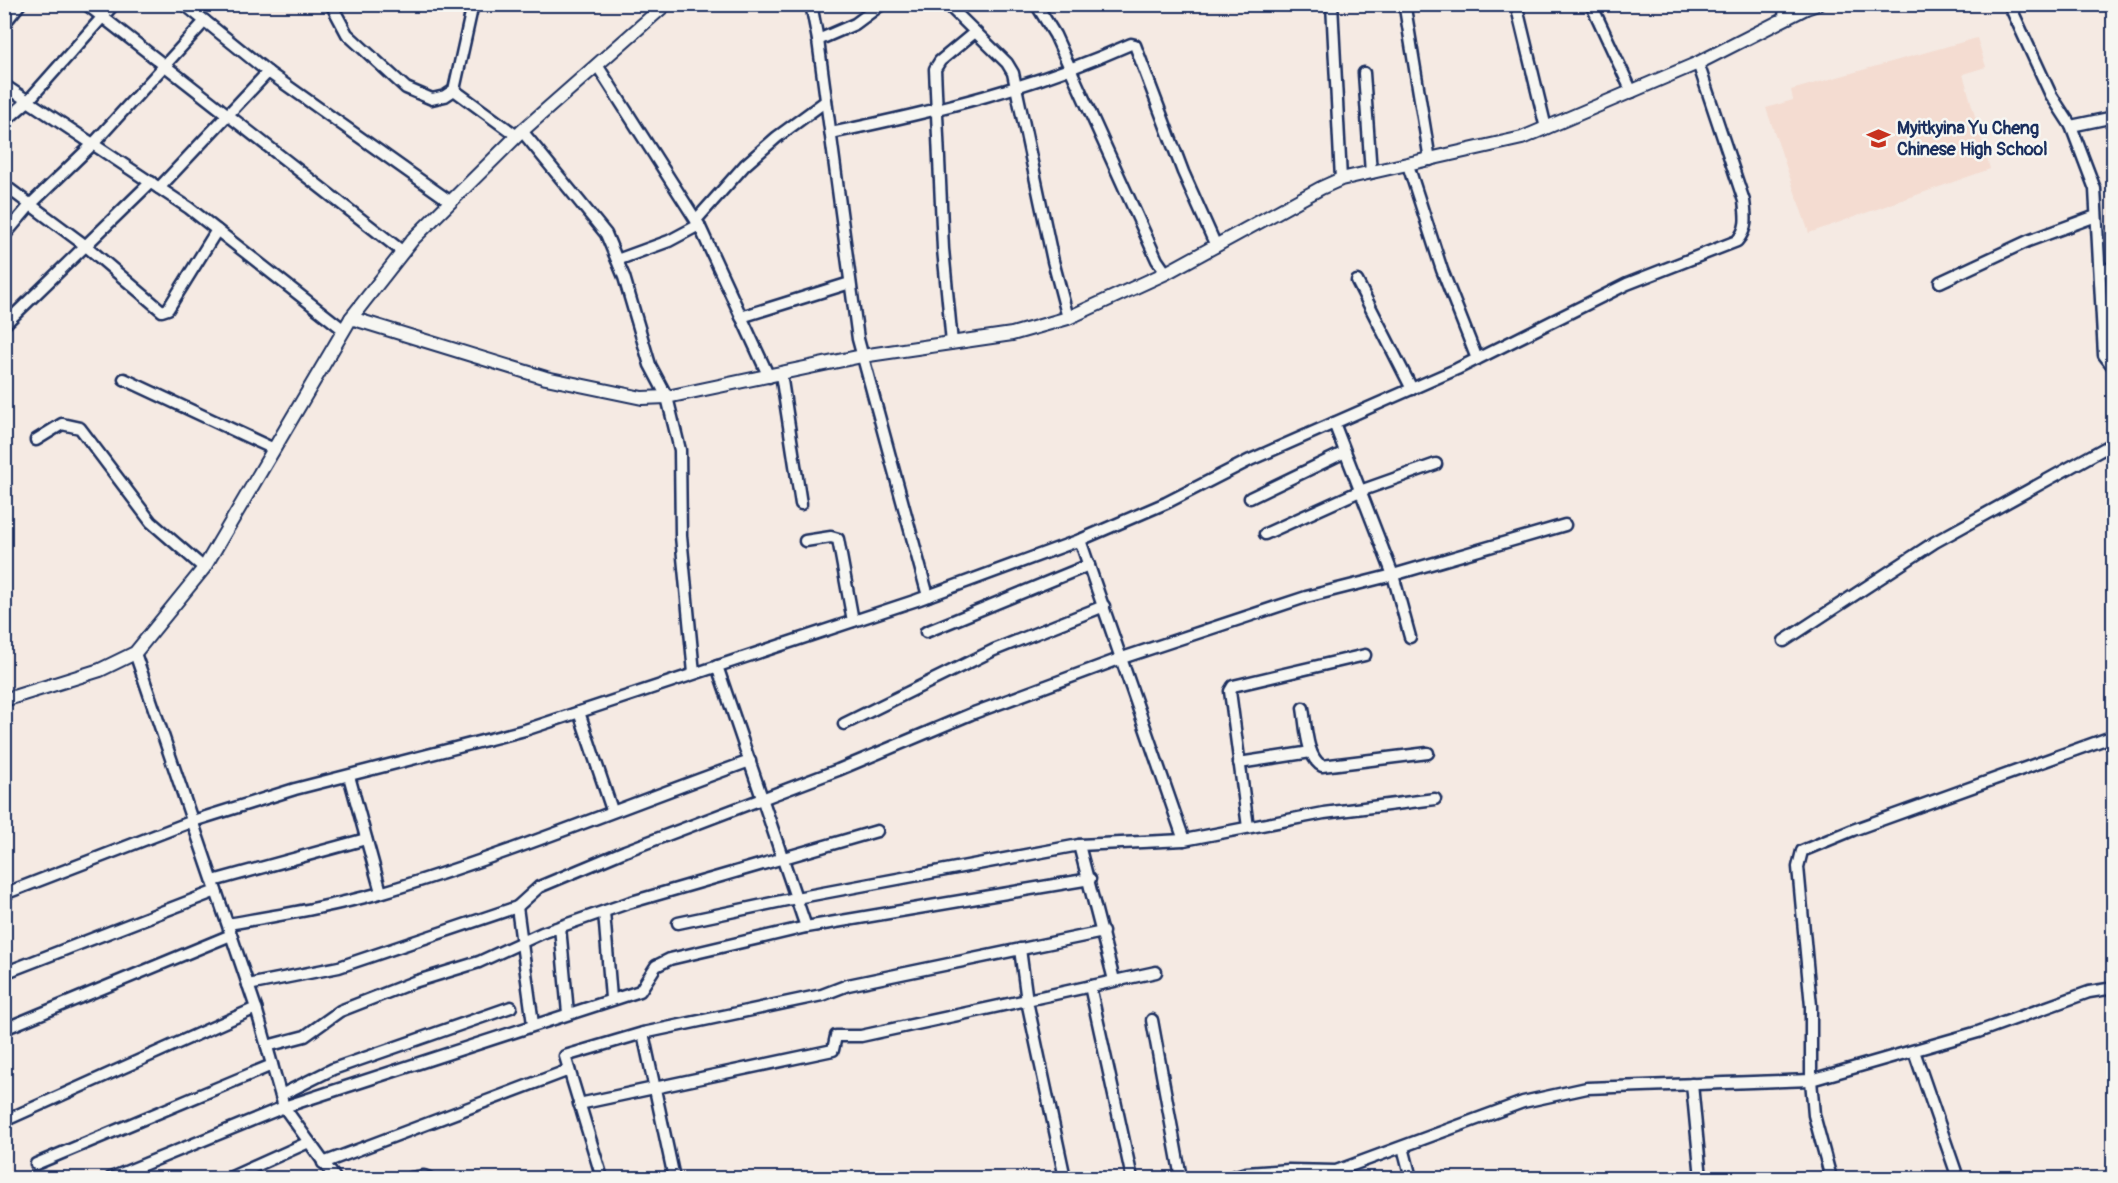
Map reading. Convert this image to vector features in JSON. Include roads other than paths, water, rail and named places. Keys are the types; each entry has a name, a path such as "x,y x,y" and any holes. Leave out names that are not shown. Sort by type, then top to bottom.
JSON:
{"street":[{"path":"4,24 20,4"},
{"path":"86,4 403,252"},
{"path":"4,122 28,101 114,4"},
{"path":"184,4 268,72 451,202"},
{"path":"331,4 347,34 406,88 432,99 445,96 454,90 473,4"},
{"path":"4,700 100,670 135,653 204,568 351,318 403,252 519,133 666,4"},
{"path":"811,4 862,356 928,596"},
{"path":"818,40 855,24 882,4"},
{"path":"947,4 1007,63 1018,87 1053,261 1068,318"},
{"path":"1036,4 1056,35 1157,260 1166,273"},
{"path":"1332,4 1341,180"},
{"path":"1516,4 1546,129"},
{"path":"1591,4 1632,92"},
{"path":"1784,19 1785,4"},
{"path":"351,318 546,378 642,398 667,397 862,356 1012,334 1068,318 1166,273 1321,188 1341,180 1522,138 1698,63 1818,4"},
{"path":"2009,4 2051,95 2072,126 2095,189 2102,271 2104,355 2114,368"},
{"path":"1405,8 1430,160"},
{"path":"4,236 31,204 93,144 205,21"},
{"path":"952,343 943,249 936,69 940,61 975,32"},
{"path":"831,133 938,111 1071,70 1131,44 1135,45 1183,172 1216,246"},
{"path":"4,894 193,821 295,789 525,730 928,596 1080,540 1166,503 1250,460 1477,359 1627,284 1737,241 1744,233 1747,218 1744,201 1698,63"},
{"path":"597,65 697,223 741,316 775,375 801,504"},
{"path":"4,325 86,246 230,115 268,72"},
{"path":"1364,73 1371,174"},
{"path":"4,85 155,185 217,230 344,330"},
{"path":"454,90 519,133 606,234 617,260 650,365 667,397 680,450 681,536 694,673"},
{"path":"617,260 662,244 697,223 745,165 777,136 826,101"},
{"path":"2072,126 2114,117"},
{"path":"1408,165 1442,270 1477,359"},
{"path":"4,185 86,246 162,311 168,309 217,230"},
{"path":"1940,282 2028,241 2097,216"},
{"path":"2102,271 2114,267"},
{"path":"1357,281 1412,389"},
{"path":"741,316 850,283"},
{"path":"124,379 274,449"},
{"path":"1334,423 1393,575 1410,637"},
{"path":"36,440 62,424 80,428 151,522 204,568"},
{"path":"1784,641 1935,542 2114,443"},
{"path":"1250,498 1345,452"},
{"path":"1265,534 1360,491 1436,464"},
{"path":"248,985 339,967 517,907 539,887 971,714 1122,658 1306,597 1393,575 1565,525"},
{"path":"805,541 831,537 838,539 854,621"},
{"path":"1080,540 1184,840"},
{"path":"926,632 1089,565"},
{"path":"844,724 994,650 1104,606"},
{"path":"135,653 256,1008 284,1107 335,1179"},
{"path":"1248,827 1229,696 1233,686 1365,655"},
{"path":"717,666 806,927"},
{"path":"1303,708 1311,752 1317,763 1322,766 1428,753"},
{"path":"579,712 612,810"},
{"path":"1831,1179 1814,1115 1810,1080 1811,1006 1798,867 1802,851 1853,830 2114,736"},
{"path":"1239,763 1311,752"},
{"path":"228,924 320,908 381,892 552,834 750,761"},
{"path":"349,776 381,892"},
{"path":"678,923 796,898 1079,845 1184,840 1335,811 1435,799"},
{"path":"267,1046 305,1036 340,1011 414,982 479,962 521,940 604,912 877,831"},
{"path":"4,974 215,886 366,839"},
{"path":"1079,845 1090,879 1114,980"},
{"path":"111,1179 284,1107 611,998 640,991 656,966 670,959 806,927 1090,879"},
{"path":"517,907 532,1024"},
{"path":"604,912 611,998"},
{"path":"560,927 568,1013"},
{"path":"602,1179 565,1056 643,1033 1103,932"},
{"path":"4,1029 231,935"},
{"path":"1020,950 1027,1001 1065,1179"},
{"path":"579,1104 654,1090 833,1050 836,1036 861,1036 1156,972"},
{"path":"1090,986 1132,1179"},
{"path":"1230,1179 1246,1173 1268,1171 1336,1171 1523,1102 1587,1088 1810,1080 1978,1032 2089,992 2114,988"},
{"path":"281,1095 333,1069 511,1007"},
{"path":"4,1121 256,1008"},
{"path":"1152,1020 1181,1179"},
{"path":"643,1033 674,1179"},
{"path":"1914,1051 1958,1179"},
{"path":"36,1164 272,1065"},
{"path":"323,1163 569,1070"},
{"path":"1692,1084 1701,1179"},
{"path":"229,1179 309,1142"},
{"path":"1403,1147 1412,1179"},
{"path":"411,1179 424,1176 429,1179"}],"place":[{"name":"Myitkyina Yu Cheng Chinese High School","path":"1879,138"}]}
